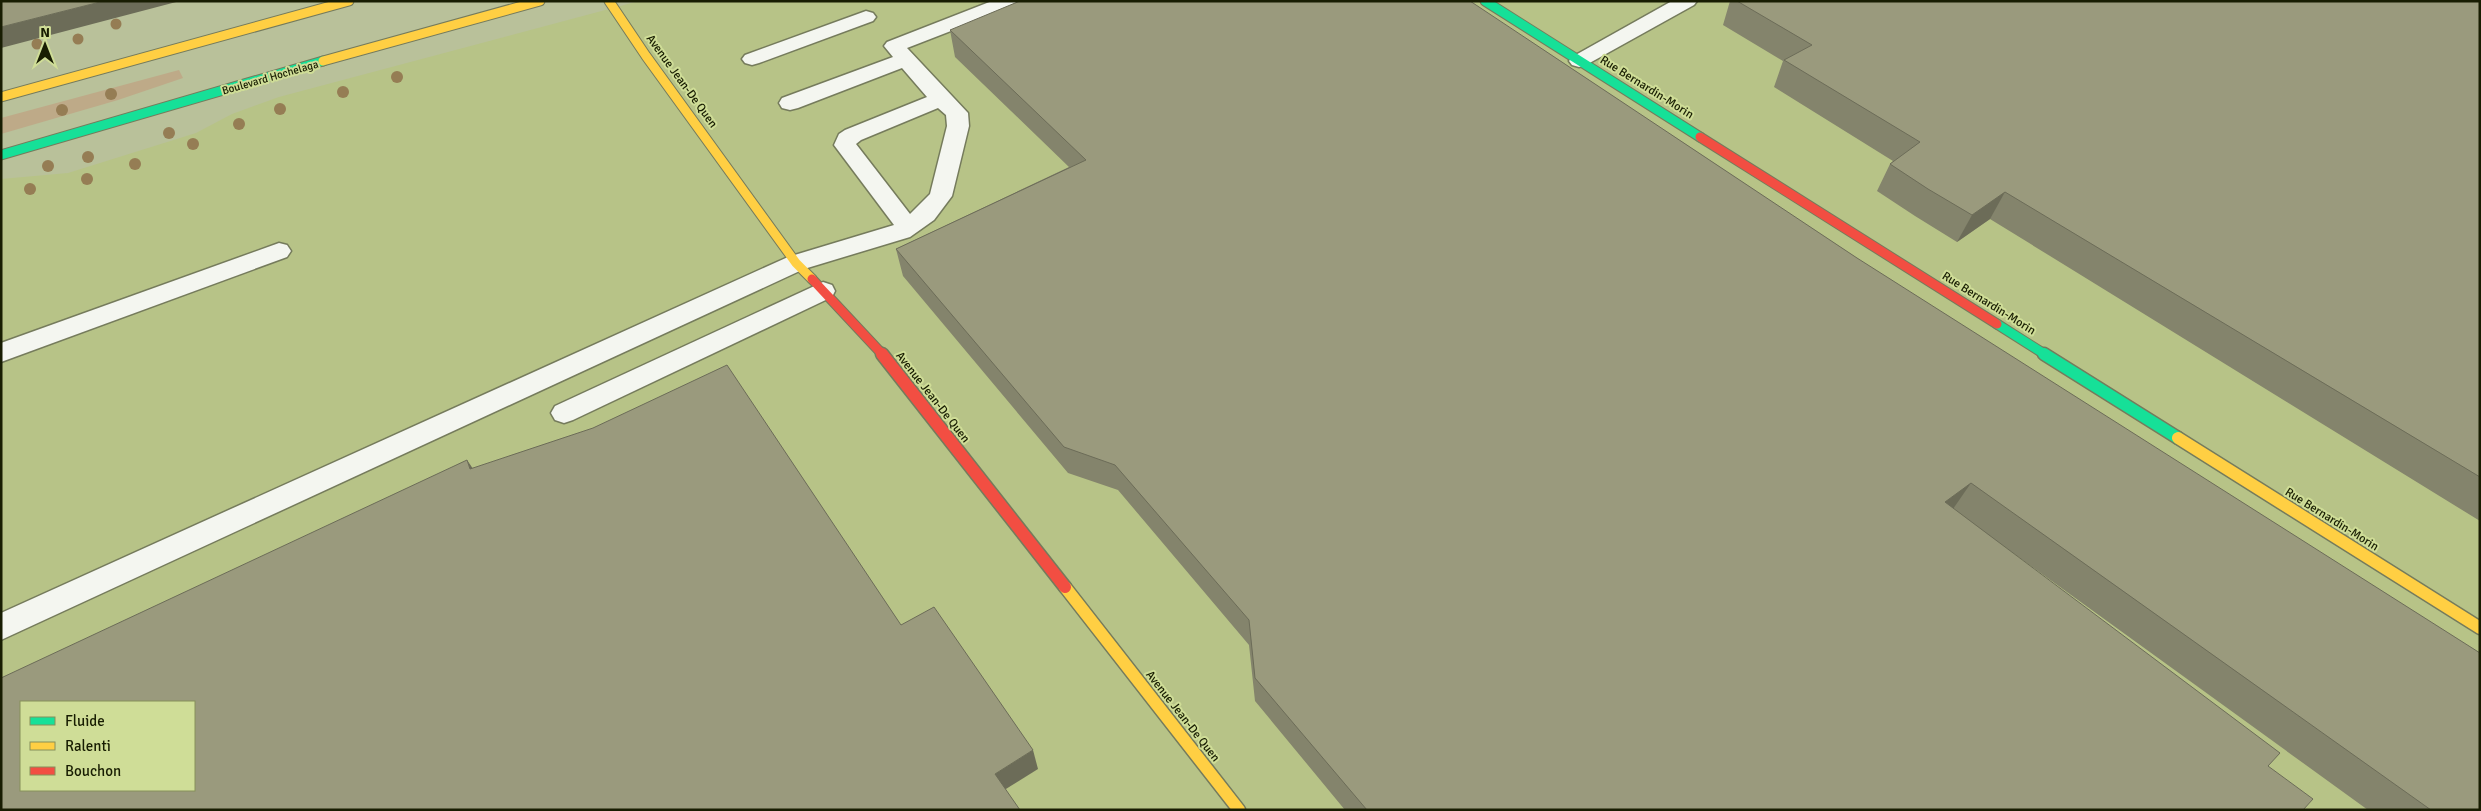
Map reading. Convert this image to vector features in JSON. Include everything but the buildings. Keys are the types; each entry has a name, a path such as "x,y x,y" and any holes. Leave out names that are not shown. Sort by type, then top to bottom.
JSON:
{"street":[{"path":"1,97 349,1"},
{"name":"Boulevard Hochelaga","path":"1,155 420,33 540,1"},
{"name":"Avenue Jean-De Quen","path":"609,1 646,56 796,263 878,348 1239,810"},
{"name":"Rue Bernardin-Morin","path":"1485,1 2480,628"}],"lane":[{"path":"901,53 894,46 1011,1"},
{"path":"1579,61 1687,1"},
{"path":"1,628 796,263 902,231 926,214 941,196 958,126 957,113 941,99 864,9 752,59"},
{"path":"790,103 901,53"},
{"path":"908,227 845,145 847,139 853,135 941,99"},
{"path":"1,353 279,251"},
{"path":"564,413 823,291"}],"shaded area":[{"path":"639,1 2480,1 2480,810 1,810 1,179 68,173 196,133 232,114 279,97"},
{"path":"179,70 183,78 118,100 1,134 1,118"}],"traffic: fast":[{"path":"1485,1 1700,137"},
{"path":"1,155 323,61"},
{"path":"1997,324 2178,438"}],"traffic: slow":[{"path":"1,97 349,1"},
{"path":"323,61 540,1"},
{"path":"609,1 646,56 796,263 812,279"},
{"path":"2178,438 2480,628"},
{"path":"1065,587 1239,810"}],"traffic: jam":[{"path":"1700,137 1997,324"},
{"path":"812,279 878,348 1065,587"}]}
